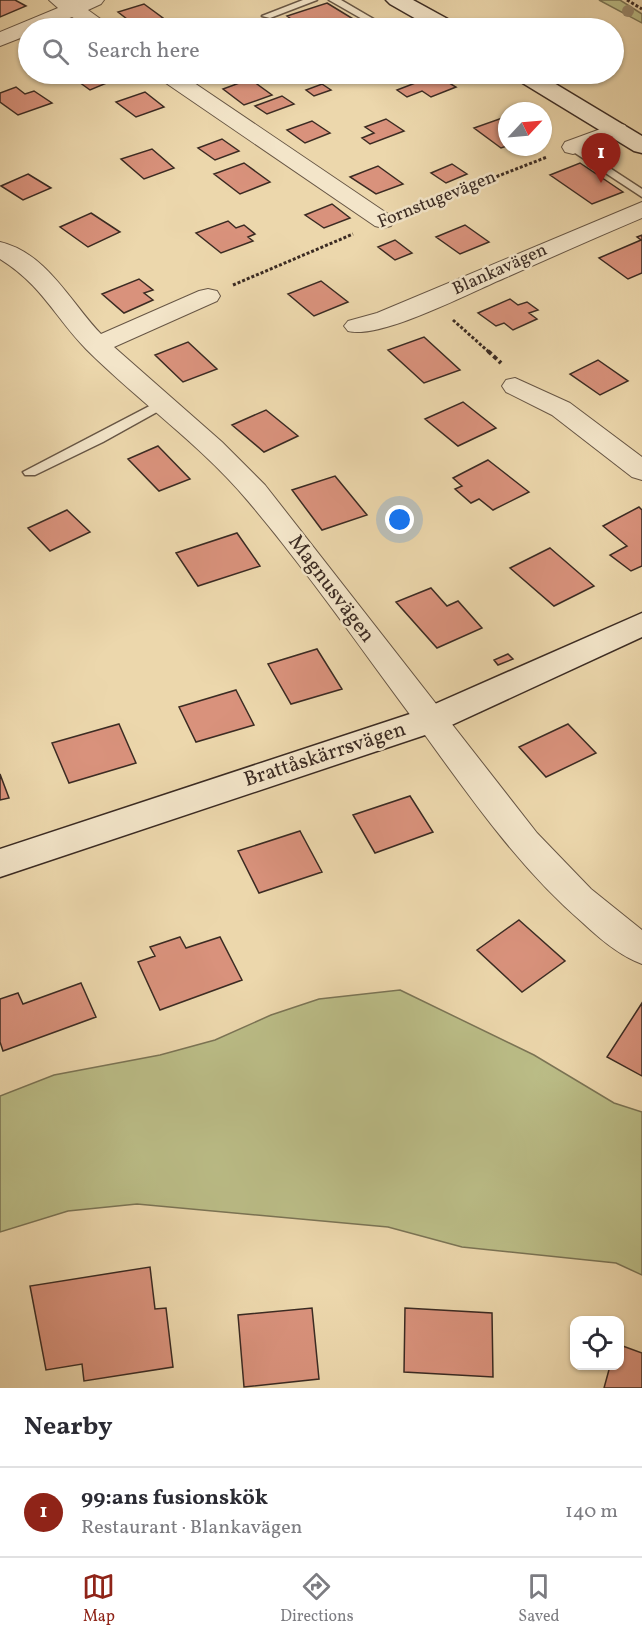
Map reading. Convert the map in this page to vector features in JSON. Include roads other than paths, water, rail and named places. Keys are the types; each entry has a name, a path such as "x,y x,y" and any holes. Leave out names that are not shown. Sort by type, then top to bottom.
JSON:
{"street":[{"path":"40,18 66,4 94,0"},
{"path":"397,0 429,18"},
{"path":"66,4 88,18"},
{"path":"0,40 18,30"},
{"name":"Fornstugevägen","path":"183,84 382,221 359,232"},
{"path":"541,84 642,146"},
{"path":"573,147 617,130"},
{"name":"Blankavägen","path":"357,326 386,318 430,301 642,209"},
{"name":"Magnusvägen","path":"0,249 29,267 45,282 97,345 242,478 273,513 431,720 484,795 557,880 597,916 642,948"},
{"path":"97,345 207,296"},
{"path":"514,386 561,409 642,471"},
{"name":"Brattåskärrsvägen","path":"0,863 431,720 642,624"}],"lane":[{"path":"267,16 312,0"},
{"path":"334,0 366,18"},
{"path":"573,147 642,194"},
{"path":"30,472 98,439 161,404"}],"place":[{"name":"99:ans fusionskök","path":"601,183"}]}
